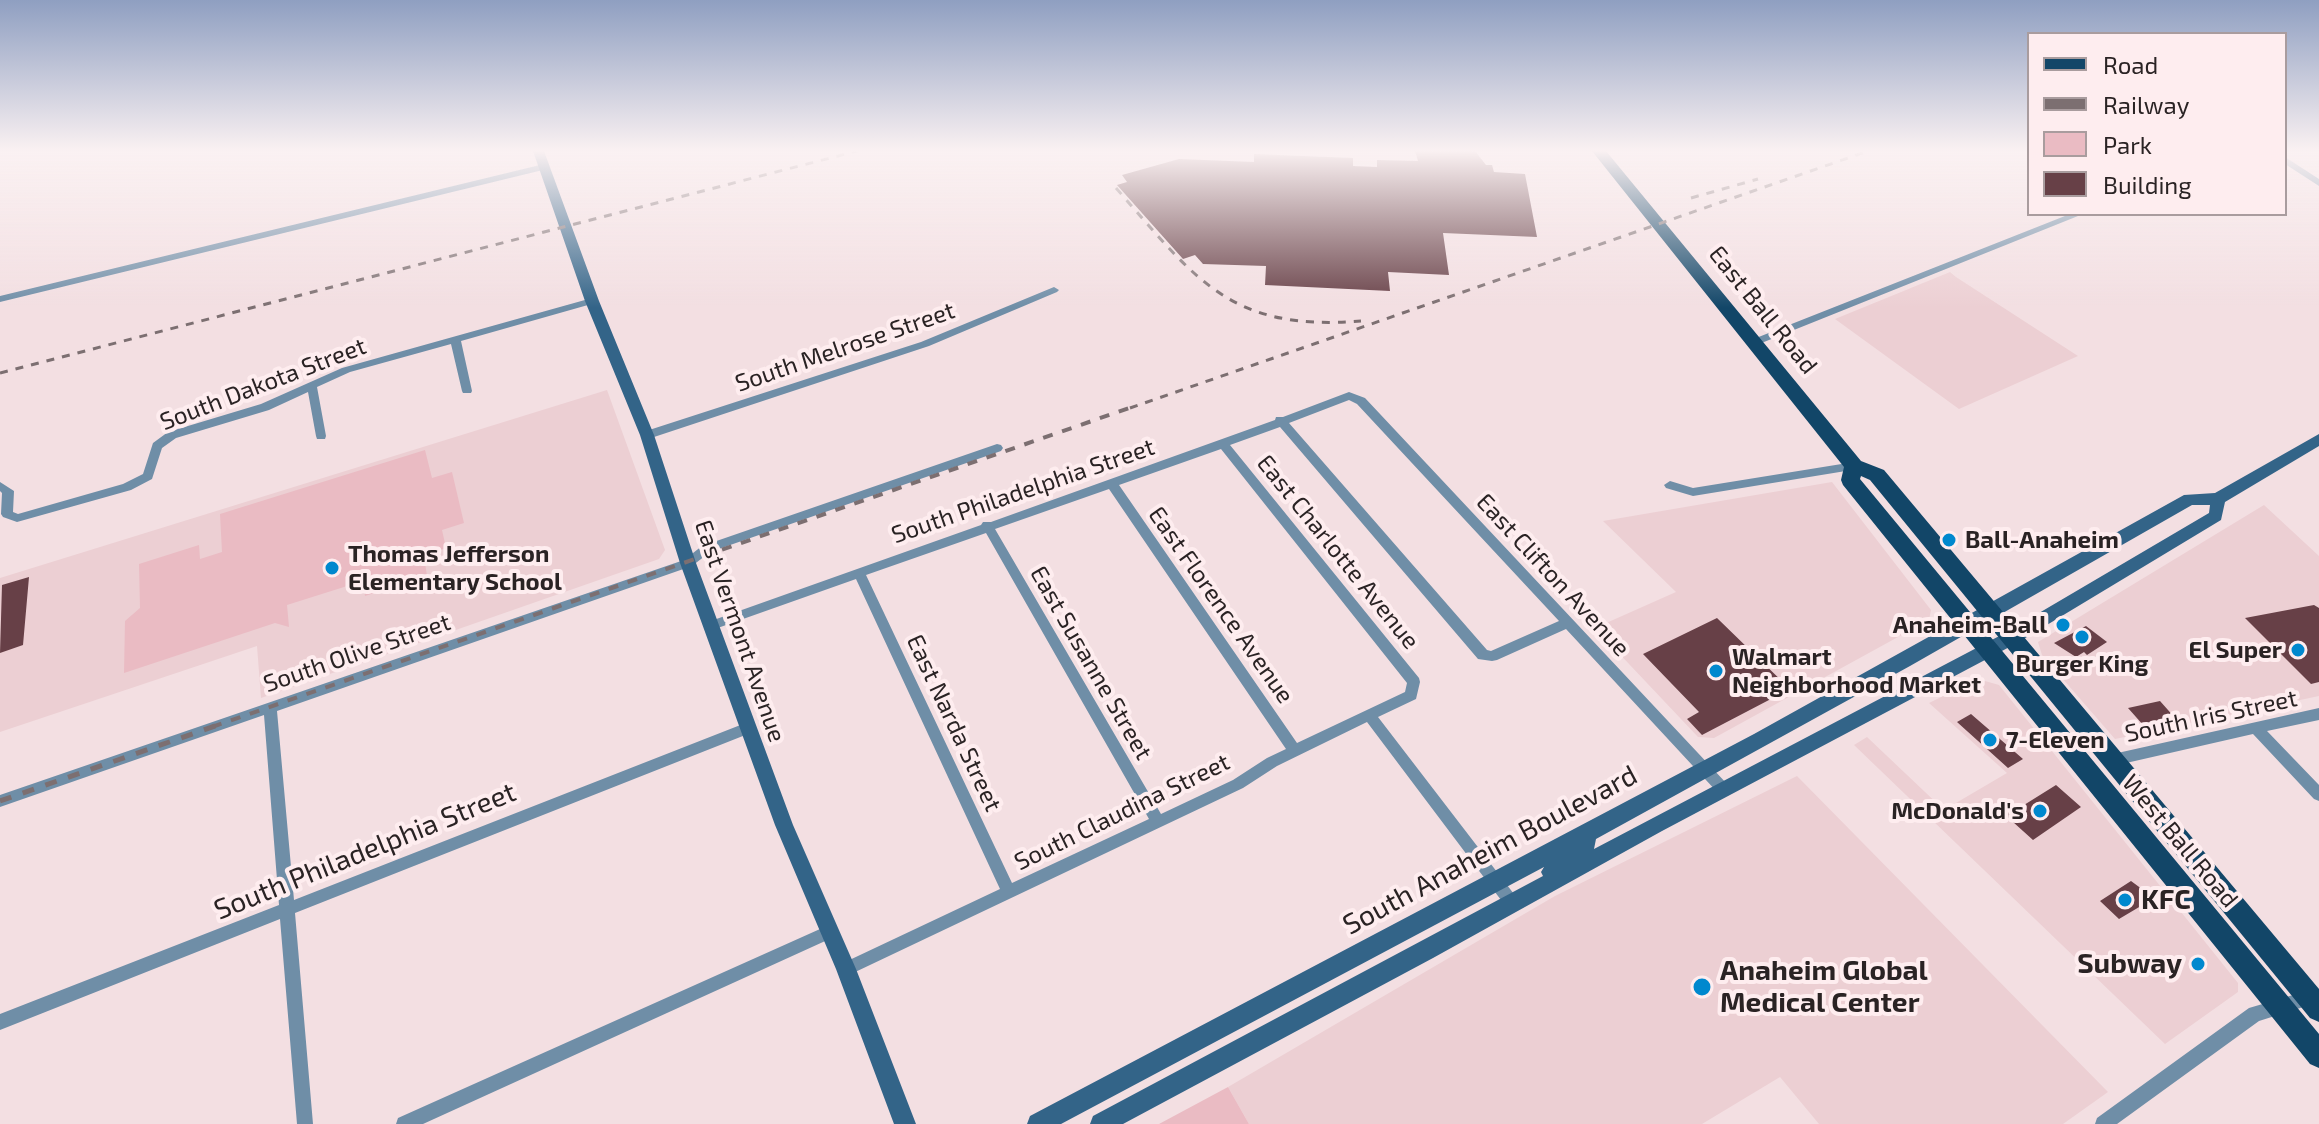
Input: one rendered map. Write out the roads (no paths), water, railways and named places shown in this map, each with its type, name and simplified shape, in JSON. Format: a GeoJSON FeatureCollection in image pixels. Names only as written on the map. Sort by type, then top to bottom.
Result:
{"type":"FeatureCollection","features":[{"type":"Feature","properties":{"kind":"main road","name":"East Vermont Avenue"},"geometry":{"type":"LineString","coordinates":[[557,203],[592,301],[647,435],[688,563],[784,825],[846,969],[905,1124]]}},
{"type":"Feature","properties":{"kind":"main road","name":"East Ball Road"},"geometry":{"type":"LineString","coordinates":[[1642,203],[1854,466],[1877,475],[1991,613]]}},
{"type":"Feature","properties":{"kind":"main road"},"geometry":{"type":"LineString","coordinates":[[1101,1124],[1723,789],[2011,638],[2216,516],[2218,499],[2319,439]]}},
{"type":"Feature","properties":{"kind":"main road","name":"East Ball Road"},"geometry":{"type":"LineString","coordinates":[[1854,466],[1850,480],[1967,625]]}},
{"type":"Feature","properties":{"kind":"main road","name":"South Anaheim Boulevard"},"geometry":{"type":"LineString","coordinates":[[1038,1124],[1588,833],[1991,613],[2189,499],[2218,499]]}},
{"type":"Feature","properties":{"kind":"main road","name":"West Ball Road"},"geometry":{"type":"LineString","coordinates":[[1991,613],[2315,1004]]}},
{"type":"Feature","properties":{"kind":"main road","name":"West Ball Road"},"geometry":{"type":"LineString","coordinates":[[1967,625],[2319,1055]]}},
{"type":"Feature","properties":{"kind":"main road"},"geometry":{"type":"LineString","coordinates":[[1555,881],[1551,872],[1554,866],[1584,849],[1588,833]]}},
{"type":"Feature","properties":{"kind":"street"},"geometry":{"type":"LineString","coordinates":[[0,299],[369,203]]}},
{"type":"Feature","properties":{"kind":"street"},"geometry":{"type":"LineString","coordinates":[[1755,342],[2073,216]]}},
{"type":"Feature","properties":{"kind":"street","name":"South Melrose Street"},"geometry":{"type":"LineString","coordinates":[[647,435],[925,344],[1054,290]]}},
{"type":"Feature","properties":{"kind":"street","name":"South Dakota Street"},"geometry":{"type":"LineString","coordinates":[[0,486],[7,488],[7,514],[17,518],[135,485],[152,472],[155,450],[166,438],[265,407],[346,370],[592,301]]}},
{"type":"Feature","properties":{"kind":"street"},"geometry":{"type":"LineString","coordinates":[[455,339],[467,391]]}},
{"type":"Feature","properties":{"kind":"street"},"geometry":{"type":"LineString","coordinates":[[312,386],[321,436]]}},
{"type":"Feature","properties":{"kind":"street","name":"South Philadelphia Street"},"geometry":{"type":"LineString","coordinates":[[712,625],[987,525],[1223,444],[1349,396]]}},
{"type":"Feature","properties":{"kind":"street","name":"East Clifton Avenue"},"geometry":{"type":"LineString","coordinates":[[1349,396],[1361,401],[1723,789]]}},
{"type":"Feature","properties":{"kind":"street"},"geometry":{"type":"LineString","coordinates":[[1280,420],[1483,655],[1492,656],[1567,623]]}},
{"type":"Feature","properties":{"kind":"street","name":"East Charlotte Avenue"},"geometry":{"type":"LineString","coordinates":[[1223,444],[1414,682],[1415,690]]}},
{"type":"Feature","properties":{"kind":"street","name":"South Olive Street"},"geometry":{"type":"LineString","coordinates":[[0,801],[688,563],[706,549],[997,448]]}},
{"type":"Feature","properties":{"kind":"street"},"geometry":{"type":"LineString","coordinates":[[1670,485],[1693,492],[1854,466]]}},
{"type":"Feature","properties":{"kind":"street","name":"East Florence Avenue"},"geometry":{"type":"LineString","coordinates":[[1111,483],[1295,751]]}},
{"type":"Feature","properties":{"kind":"street","name":"East Susanne Street"},"geometry":{"type":"LineString","coordinates":[[987,525],[1158,822]]}},
{"type":"Feature","properties":{"kind":"street","name":"East Narda Street"},"geometry":{"type":"LineString","coordinates":[[859,572],[1009,893]]}},
{"type":"Feature","properties":{"kind":"street","name":"South Claudina Street"},"geometry":{"type":"LineString","coordinates":[[846,969],[1238,784],[1295,751],[1411,695],[1415,690]]}},
{"type":"Feature","properties":{"kind":"street"},"geometry":{"type":"LineString","coordinates":[[270,707],[305,1124]]}},
{"type":"Feature","properties":{"kind":"street","name":"South Iris Street"},"geometry":{"type":"LineString","coordinates":[[2113,760],[2319,714]]}},
{"type":"Feature","properties":{"kind":"street"},"geometry":{"type":"LineString","coordinates":[[1369,715],[1493,882],[1512,903]]}},
{"type":"Feature","properties":{"kind":"street","name":"South Philadelphia Street"},"geometry":{"type":"LineString","coordinates":[[0,1022],[748,728]]}},
{"type":"Feature","properties":{"kind":"street"},"geometry":{"type":"LineString","coordinates":[[2256,728],[2319,795]]}},
{"type":"Feature","properties":{"kind":"street"},"geometry":{"type":"LineString","coordinates":[[404,1124],[829,932]]}},
{"type":"Feature","properties":{"kind":"street"},"geometry":{"type":"LineString","coordinates":[[2103,1124],[2255,1014],[2280,1006],[2315,1004]]}},
{"type":"Feature","properties":{"kind":"railway"},"geometry":{"type":"LineString","coordinates":[[0,373],[655,203]]}},
{"type":"Feature","properties":{"kind":"railway"},"geometry":{"type":"LineString","coordinates":[[1130,203],[1193,273],[1246,307],[1278,318],[1316,322],[1361,321]]}},
{"type":"Feature","properties":{"kind":"railway"},"geometry":{"type":"LineString","coordinates":[[1130,408],[1717,203]]}},
{"type":"Feature","properties":{"kind":"railway"},"geometry":{"type":"LineString","coordinates":[[212,727],[1135,406]]}},
{"type":"Feature","properties":{"kind":"railway"},"geometry":{"type":"LineString","coordinates":[[0,801],[218,725]]}},
{"type":"Feature","properties":{"kind":"place","name":"Ball-Anaheim"},"geometry":{"type":"Point","coordinates":[1949,540]}},
{"type":"Feature","properties":{"kind":"place","name":"Thomas Jefferson Elementary School"},"geometry":{"type":"Point","coordinates":[332,568]}},
{"type":"Feature","properties":{"kind":"place","name":"Anaheim-Ball"},"geometry":{"type":"Point","coordinates":[2063,625]}},
{"type":"Feature","properties":{"kind":"place","name":"Burger King"},"geometry":{"type":"Point","coordinates":[2082,637]}},
{"type":"Feature","properties":{"kind":"place","name":"El Super"},"geometry":{"type":"Point","coordinates":[2298,650]}},
{"type":"Feature","properties":{"kind":"place","name":"Walmart Neighborhood Market"},"geometry":{"type":"Point","coordinates":[1716,671]}},
{"type":"Feature","properties":{"kind":"place","name":"7-Eleven"},"geometry":{"type":"Point","coordinates":[1990,740]}},
{"type":"Feature","properties":{"kind":"place","name":"McDonald's"},"geometry":{"type":"Point","coordinates":[2040,811]}},
{"type":"Feature","properties":{"kind":"place","name":"KFC"},"geometry":{"type":"Point","coordinates":[2125,900]}},
{"type":"Feature","properties":{"kind":"place","name":"Subway"},"geometry":{"type":"Point","coordinates":[2198,964]}},
{"type":"Feature","properties":{"kind":"place","name":"Anaheim Global Medical Center"},"geometry":{"type":"Point","coordinates":[1702,987]}}]}
